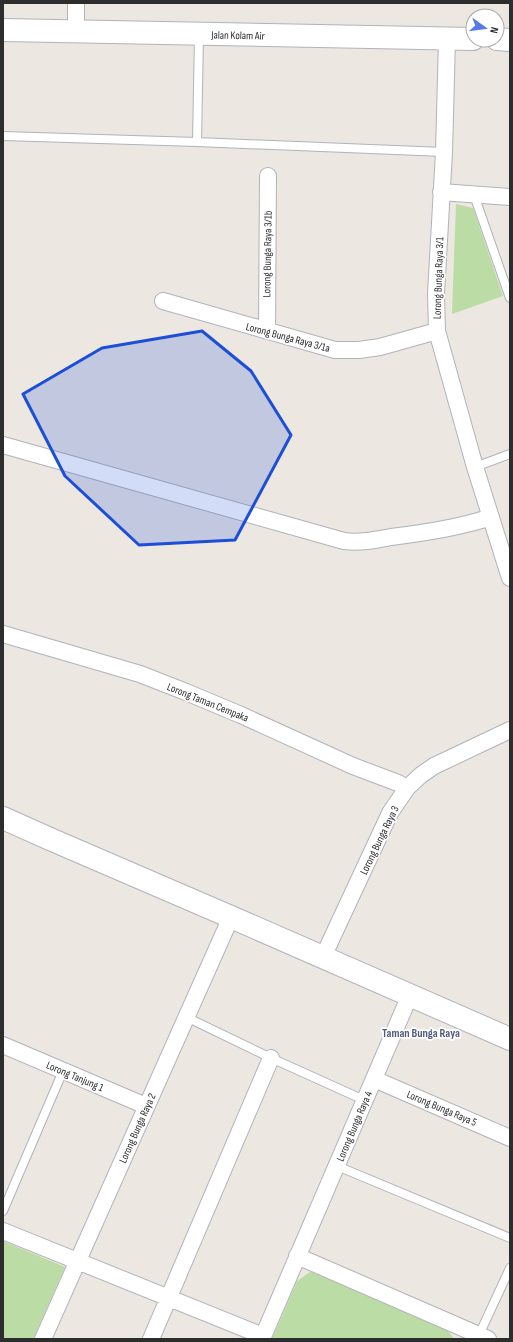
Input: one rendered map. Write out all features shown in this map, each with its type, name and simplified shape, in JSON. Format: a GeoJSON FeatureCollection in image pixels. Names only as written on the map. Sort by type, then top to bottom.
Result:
{"type":"FeatureCollection","features":[{"type":"Feature","properties":{"kind":"street"},"geometry":{"type":"LineString","coordinates":[[76,3],[76,31]]}},
{"type":"Feature","properties":{"kind":"street","name":"Jalan Kolam Air"},"geometry":{"type":"LineString","coordinates":[[3,30],[465,39]]}},
{"type":"Feature","properties":{"kind":"street","name":"Lorong Bunga Raya 3/1"},"geometry":{"type":"LineString","coordinates":[[447,39],[444,152],[436,294],[437,331],[475,467],[510,578]]}},
{"type":"Feature","properties":{"kind":"street","name":"Lorong Bunga Raya 3/1b"},"geometry":{"type":"LineString","coordinates":[[267,332],[268,176]]}},
{"type":"Feature","properties":{"kind":"street"},"geometry":{"type":"LineString","coordinates":[[442,192],[510,197]]}},
{"type":"Feature","properties":{"kind":"street","name":"Lorong Bunga Raya 3/1a"},"geometry":{"type":"LineString","coordinates":[[163,301],[267,332],[335,350],[359,350],[380,347],[437,331]]}},
{"type":"Feature","properties":{"kind":"street"},"geometry":{"type":"LineString","coordinates":[[3,445],[282,525],[344,541],[361,542],[399,536],[471,524],[491,517]]}},
{"type":"Feature","properties":{"kind":"street","name":"Lorong Taman Cempaka"},"geometry":{"type":"LineString","coordinates":[[3,634],[140,674],[241,715],[353,766],[398,783],[407,788]]}},
{"type":"Feature","properties":{"kind":"street","name":"Lorong Bunga Raya 3"},"geometry":{"type":"LineString","coordinates":[[323,958],[390,814],[407,788],[420,775],[434,766],[510,730]]}},
{"type":"Feature","properties":{"kind":"street"},"geometry":{"type":"LineString","coordinates":[[3,818],[510,1039]]}},
{"type":"Feature","properties":{"kind":"street","name":"Lorong Bunga Raya 2"},"geometry":{"type":"LineString","coordinates":[[43,1339],[231,917]]}},
{"type":"Feature","properties":{"kind":"street","name":"Lorong Bunga Raya 4"},"geometry":{"type":"LineString","coordinates":[[262,1338],[410,995]]}},
{"type":"Feature","properties":{"kind":"street","name":"Lorong Tanjung 1"},"geometry":{"type":"LineString","coordinates":[[3,1045],[146,1106]]}},
{"type":"Feature","properties":{"kind":"street"},"geometry":{"type":"LineString","coordinates":[[151,1339],[271,1058]]}},
{"type":"Feature","properties":{"kind":"street","name":"Lorong Bunga Raya 5"},"geometry":{"type":"LineString","coordinates":[[374,1079],[510,1138]]}},
{"type":"Feature","properties":{"kind":"street"},"geometry":{"type":"LineString","coordinates":[[3,1231],[262,1338]]}},
{"type":"Feature","properties":{"kind":"street"},"geometry":{"type":"LineString","coordinates":[[298,1256],[482,1338]]}},
{"type":"Feature","properties":{"kind":"lane"},"geometry":{"type":"LineString","coordinates":[[197,142],[199,34]]}},
{"type":"Feature","properties":{"kind":"lane"},"geometry":{"type":"LineString","coordinates":[[3,136],[444,152]]}},
{"type":"Feature","properties":{"kind":"lane"},"geometry":{"type":"LineString","coordinates":[[474,195],[510,298]]}},
{"type":"Feature","properties":{"kind":"lane"},"geometry":{"type":"LineString","coordinates":[[475,467],[510,454]]}},
{"type":"Feature","properties":{"kind":"lane"},"geometry":{"type":"LineString","coordinates":[[186,1017],[271,1058],[364,1100]]}},
{"type":"Feature","properties":{"kind":"lane"},"geometry":{"type":"LineString","coordinates":[[3,1211],[63,1071]]}},
{"type":"Feature","properties":{"kind":"lane"},"geometry":{"type":"LineString","coordinates":[[337,1166],[510,1238]]}},
{"type":"Feature","properties":{"kind":"lane"},"geometry":{"type":"LineString","coordinates":[[482,1338],[510,1268]]}},
{"type":"Feature","properties":{"kind":"highlighted area"},"geometry":{"type":"Polygon","coordinates":[[[202,331],[251,371],[291,435],[235,540],[139,545],[65,476],[23,394],[102,348],[202,331]]]}},
{"type":"Feature","properties":{"kind":"green space"},"geometry":{"type":"Polygon","coordinates":[[[456,204],[473,208],[503,296],[452,314],[456,204]]]}},
{"type":"Feature","properties":{"kind":"green space"},"geometry":{"type":"Polygon","coordinates":[[[3,1241],[65,1267],[33,1339],[3,1339],[3,1241]]]}},
{"type":"Feature","properties":{"kind":"green space"},"geometry":{"type":"Polygon","coordinates":[[[310,1272],[318,1273],[442,1327],[449,1332],[454,1339],[272,1339],[297,1281],[310,1272]]]}},
{"type":"Feature","properties":{"kind":"district","name":"Taman Bunga Raya"},"geometry":{"type":"Point","coordinates":[421,1033]}}]}
